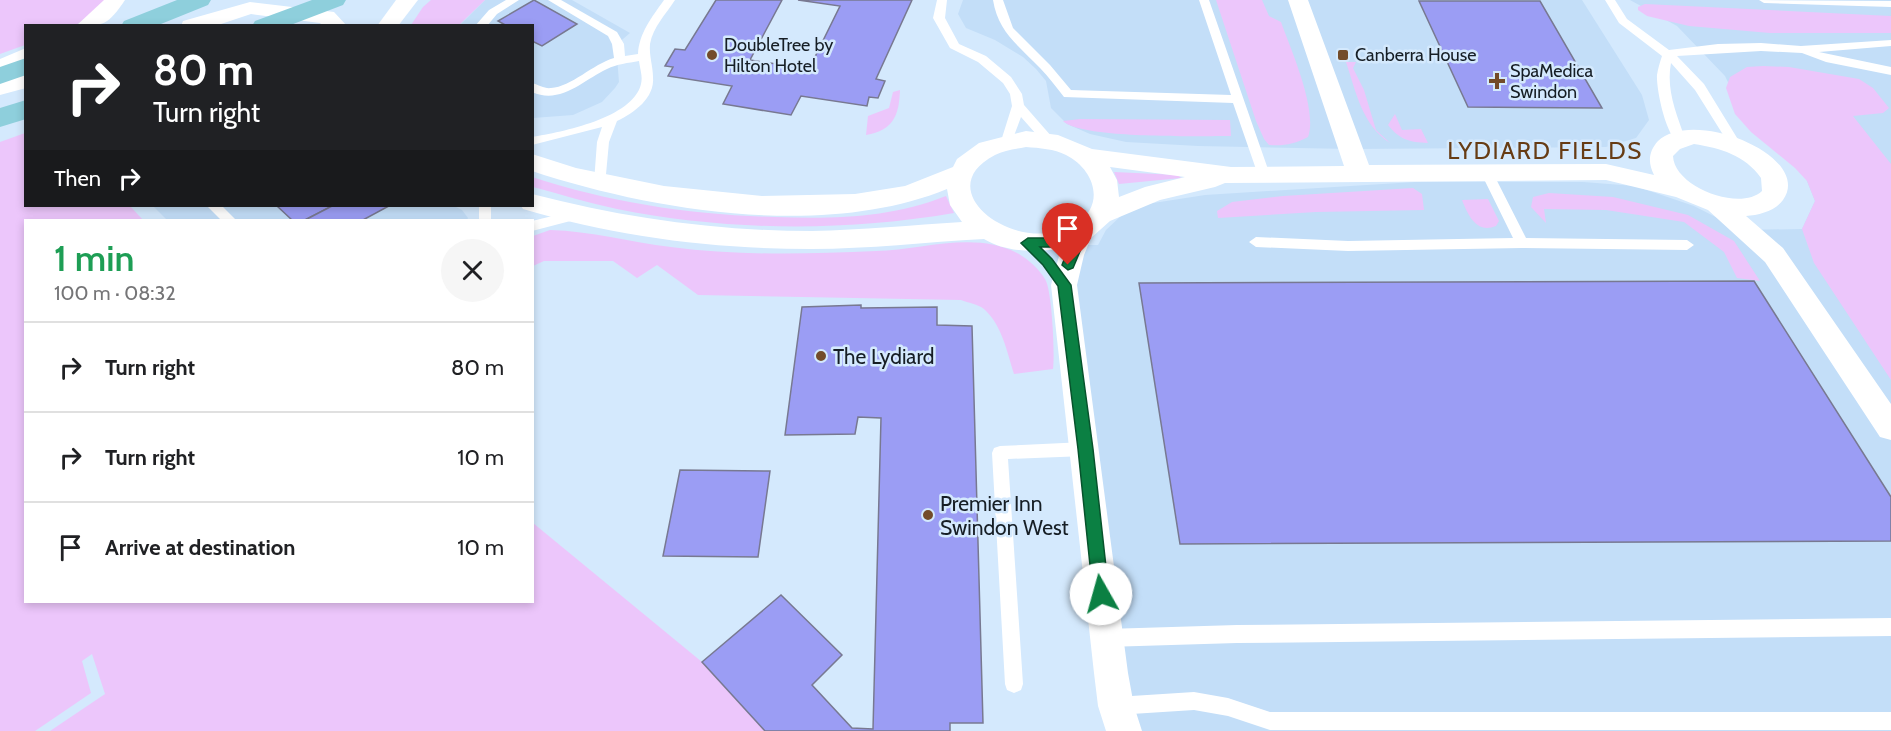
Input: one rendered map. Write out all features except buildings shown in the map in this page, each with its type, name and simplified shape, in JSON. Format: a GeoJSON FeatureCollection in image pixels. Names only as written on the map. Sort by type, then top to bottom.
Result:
{"type":"FeatureCollection","features":[{"type":"Feature","properties":{"kind":"main road"},"geometry":{"type":"LineString","coordinates":[[138,24],[199,0]]}},
{"type":"Feature","properties":{"kind":"main road"},"geometry":{"type":"LineString","coordinates":[[269,24],[334,0]]}},
{"type":"Feature","properties":{"kind":"main road"},"geometry":{"type":"LineString","coordinates":[[0,76],[24,67]]}},
{"type":"Feature","properties":{"kind":"main road"},"geometry":{"type":"LineString","coordinates":[[0,118],[24,110]]}},
{"type":"Feature","properties":{"kind":"street"},"geometry":{"type":"LineString","coordinates":[[89,24],[102,15],[115,0]]}},
{"type":"Feature","properties":{"kind":"street"},"geometry":{"type":"LineString","coordinates":[[388,24],[399,8],[408,0]]}},
{"type":"Feature","properties":{"kind":"street"},"geometry":{"type":"LineString","coordinates":[[1298,0],[1359,173]]}},
{"type":"Feature","properties":{"kind":"street"},"geometry":{"type":"LineString","coordinates":[[197,24],[243,9],[326,17],[335,24]]}},
{"type":"Feature","properties":{"kind":"street"},"geometry":{"type":"LineString","coordinates":[[0,68],[24,56]]}},
{"type":"Feature","properties":{"kind":"street"},"geometry":{"type":"LineString","coordinates":[[0,88],[24,81]]}},
{"type":"Feature","properties":{"kind":"street"},"geometry":{"type":"LineString","coordinates":[[1086,156],[1231,175],[1606,172],[1684,190],[1718,205],[1737,208],[1755,207],[1768,202],[1776,189],[1771,173],[1755,157],[1736,146],[1713,138],[1694,136],[1606,172]]}},
{"type":"Feature","properties":{"kind":"street"},"geometry":{"type":"LineString","coordinates":[[1102,214],[1108,199],[1106,183],[1099,168],[1086,156],[1068,146],[1026,139],[1007,141],[989,147],[974,156],[961,173],[957,194],[962,207],[971,219],[984,230],[999,237],[1028,243],[1051,243],[1082,232],[1102,214],[1154,193],[1231,175]]}},
{"type":"Feature","properties":{"kind":"street"},"geometry":{"type":"LineString","coordinates":[[1670,146],[1661,164],[1668,176],[1684,190]]}},
{"type":"Feature","properties":{"kind":"street"},"geometry":{"type":"LineString","coordinates":[[534,163],[600,182],[701,199],[762,205],[859,202],[895,197],[931,186],[961,173]]}},
{"type":"Feature","properties":{"kind":"street"},"geometry":{"type":"LineString","coordinates":[[1768,202],[1774,255]]}},
{"type":"Feature","properties":{"kind":"street"},"geometry":{"type":"LineString","coordinates":[[534,204],[578,215],[687,234],[749,238],[813,240],[984,230]]}},
{"type":"Feature","properties":{"kind":"street"},"geometry":{"type":"LineString","coordinates":[[1718,205],[1774,255],[1891,428]]}},
{"type":"Feature","properties":{"kind":"street"},"geometry":{"type":"LineString","coordinates":[[1082,232],[1071,255],[1064,285],[1086,449],[1106,638],[1120,718]]}},
{"type":"Feature","properties":{"kind":"street"},"geometry":{"type":"LineString","coordinates":[[1028,243],[1048,262],[1064,285]]}},
{"type":"Feature","properties":{"kind":"lane"},"geometry":{"type":"LineString","coordinates":[[482,24],[493,12],[514,0]]}},
{"type":"Feature","properties":{"kind":"lane"},"geometry":{"type":"LineString","coordinates":[[553,0],[613,34],[618,44],[620,61]]}},
{"type":"Feature","properties":{"kind":"lane"},"geometry":{"type":"LineString","coordinates":[[534,141],[569,134],[612,117],[638,102],[645,91],[647,77],[644,43],[670,0]]}},
{"type":"Feature","properties":{"kind":"lane"},"geometry":{"type":"LineString","coordinates":[[942,0],[939,18],[954,46],[981,59],[1012,87],[1018,106],[1048,141]]}},
{"type":"Feature","properties":{"kind":"lane"},"geometry":{"type":"LineString","coordinates":[[998,0],[999,14],[1008,32],[1044,65],[1068,94],[1236,99]]}},
{"type":"Feature","properties":{"kind":"lane"},"geometry":{"type":"LineString","coordinates":[[1204,0],[1236,99],[1264,175]]}},
{"type":"Feature","properties":{"kind":"lane"},"geometry":{"type":"LineString","coordinates":[[1610,0],[1613,8],[1627,24],[1669,53],[1706,95],[1736,146]]}},
{"type":"Feature","properties":{"kind":"lane"},"geometry":{"type":"LineString","coordinates":[[1764,0],[1891,4]]}},
{"type":"Feature","properties":{"kind":"lane"},"geometry":{"type":"LineString","coordinates":[[1669,53],[1740,47],[1801,50],[1891,43]]}},
{"type":"Feature","properties":{"kind":"lane"},"geometry":{"type":"LineString","coordinates":[[1801,50],[1826,58],[1891,70]]}},
{"type":"Feature","properties":{"kind":"lane"},"geometry":{"type":"LineString","coordinates":[[1669,53],[1663,66],[1662,78],[1669,110],[1670,146]]}},
{"type":"Feature","properties":{"kind":"lane"},"geometry":{"type":"LineString","coordinates":[[534,88],[544,93],[555,93],[603,66],[644,57]]}},
{"type":"Feature","properties":{"kind":"lane"},"geometry":{"type":"LineString","coordinates":[[1007,141],[1018,106]]}},
{"type":"Feature","properties":{"kind":"lane"},"geometry":{"type":"LineString","coordinates":[[600,182],[603,142],[612,117]]}},
{"type":"Feature","properties":{"kind":"lane"},"geometry":{"type":"LineString","coordinates":[[1486,173],[1522,243]]}},
{"type":"Feature","properties":{"kind":"lane"},"geometry":{"type":"LineString","coordinates":[[215,207],[227,219]]}},
{"type":"Feature","properties":{"kind":"lane"},"geometry":{"type":"LineString","coordinates":[[534,226],[578,215]]}},
{"type":"Feature","properties":{"kind":"lane"},"geometry":{"type":"LineString","coordinates":[[1256,242],[1348,246],[1522,243],[1687,245]]}},
{"type":"Feature","properties":{"kind":"lane"},"geometry":{"type":"LineString","coordinates":[[1014,684],[1000,453],[1086,449]]}},
{"type":"Feature","properties":{"kind":"lane"},"geometry":{"type":"LineString","coordinates":[[1106,638],[1237,634],[1891,627]]}},
{"type":"Feature","properties":{"kind":"lane"},"geometry":{"type":"LineString","coordinates":[[1120,718],[1194,701],[1228,707],[1270,721],[1891,721]]}},
{"type":"Feature","properties":{"kind":"shaded area"},"geometry":{"type":"Polygon","coordinates":[[[0,0],[105,0],[90,16],[78,24],[24,24],[24,45],[0,54],[0,0]]]}},
{"type":"Feature","properties":{"kind":"shaded area"},"geometry":{"type":"Polygon","coordinates":[[[431,0],[485,0],[460,24],[412,24],[423,7],[431,0]]]}},
{"type":"Feature","properties":{"kind":"shaded area"},"geometry":{"type":"Polygon","coordinates":[[[485,0],[572,0],[630,33],[616,45],[619,82],[602,102],[573,115],[534,118],[534,24],[461,24],[485,0]]]}},
{"type":"Feature","properties":{"kind":"shaded area"},"geometry":{"type":"Polygon","coordinates":[[[963,0],[1582,0],[1642,95],[1649,120],[1636,138],[1606,147],[1351,149],[1126,142],[1090,134],[1067,124],[1051,108],[1046,81],[1036,69],[1023,57],[995,40],[966,28],[958,14],[963,0]]]}},
{"type":"Feature","properties":{"kind":"shaded area"},"geometry":{"type":"Polygon","coordinates":[[[1216,0],[1262,0],[1269,16],[1281,22],[1306,96],[1310,125],[1308,137],[1294,143],[1280,145],[1269,145],[1264,139],[1216,0]]]}},
{"type":"Feature","properties":{"kind":"shaded area","name":"LYDIARD FIELDS"},"geometry":{"type":"Polygon","coordinates":[[[1630,0],[1891,0],[1891,731],[1108,731],[1060,274],[1054,263],[1028,245],[1098,245],[1106,230],[1123,214],[1147,204],[1205,195],[1415,182],[1583,182],[1635,186],[1694,206],[1741,230],[1802,229],[1815,201],[1799,161],[1744,115],[1725,76],[1677,26],[1630,0]]]}},
{"type":"Feature","properties":{"kind":"shaded area"},"geometry":{"type":"Polygon","coordinates":[[[1645,4],[1891,16],[1891,33],[1770,33],[1689,26],[1647,16],[1638,10],[1638,7],[1645,4]]]}},
{"type":"Feature","properties":{"kind":"shaded area"},"geometry":{"type":"Polygon","coordinates":[[[1346,62],[1356,62],[1353,68],[1364,90],[1376,130],[1390,143],[1380,136],[1366,117],[1346,62]]]}},
{"type":"Feature","properties":{"kind":"shaded area"},"geometry":{"type":"Polygon","coordinates":[[[1747,67],[1789,67],[1859,79],[1873,88],[1889,108],[1883,113],[1853,116],[1891,164],[1891,380],[1814,263],[1802,229],[1815,201],[1807,181],[1795,168],[1751,132],[1735,114],[1726,88],[1730,77],[1747,67]]]}},
{"type":"Feature","properties":{"kind":"shaded area"},"geometry":{"type":"Polygon","coordinates":[[[900,90],[898,107],[893,120],[883,129],[866,135],[868,116],[889,108],[893,92],[900,90]]]}},
{"type":"Feature","properties":{"kind":"shaded area"},"geometry":{"type":"Polygon","coordinates":[[[1395,114],[1402,130],[1421,129],[1428,143],[1410,141],[1397,134],[1388,125],[1395,114]]]}},
{"type":"Feature","properties":{"kind":"shaded area"},"geometry":{"type":"Polygon","coordinates":[[[1080,119],[1230,120],[1231,136],[1116,134],[1074,127],[1063,121],[1080,119]]]}},
{"type":"Feature","properties":{"kind":"shaded area"},"geometry":{"type":"Polygon","coordinates":[[[24,133],[24,207],[131,207],[142,219],[24,219],[24,603],[534,603],[534,524],[702,662],[765,731],[50,731],[105,694],[92,654],[82,661],[91,693],[35,731],[0,731],[0,142],[24,133]]]}},
{"type":"Feature","properties":{"kind":"shaded area"},"geometry":{"type":"Polygon","coordinates":[[[1114,172],[1178,175],[1181,178],[1119,184],[1114,172]]]}},
{"type":"Feature","properties":{"kind":"shaded area"},"geometry":{"type":"Polygon","coordinates":[[[534,178],[622,201],[713,214],[797,218],[862,216],[904,209],[946,196],[954,213],[828,226],[743,225],[659,216],[585,201],[534,187],[534,178]]]}},
{"type":"Feature","properties":{"kind":"shaded area"},"geometry":{"type":"Polygon","coordinates":[[[1413,188],[1422,194],[1424,210],[1316,212],[1218,218],[1217,211],[1232,202],[1283,196],[1413,188]]]}},
{"type":"Feature","properties":{"kind":"shaded area"},"geometry":{"type":"Polygon","coordinates":[[[1549,193],[1613,197],[1688,215],[1734,241],[1760,281],[1737,278],[1724,252],[1684,222],[1606,210],[1544,209],[1546,223],[1531,207],[1533,197],[1549,193]]]}},
{"type":"Feature","properties":{"kind":"shaded area"},"geometry":{"type":"Polygon","coordinates":[[[1488,199],[1499,221],[1496,226],[1489,228],[1474,222],[1462,200],[1488,199]]]}},
{"type":"Feature","properties":{"kind":"shaded area"},"geometry":{"type":"Polygon","coordinates":[[[154,207],[456,207],[462,210],[468,218],[468,219],[166,219],[154,207]]]}},
{"type":"Feature","properties":{"kind":"shaded area"},"geometry":{"type":"Polygon","coordinates":[[[550,230],[580,232],[671,247],[747,253],[876,251],[967,242],[1002,247],[1026,259],[1045,279],[1051,308],[1053,369],[1014,374],[1003,339],[990,315],[982,307],[961,300],[698,295],[657,265],[637,278],[613,261],[544,261],[534,266],[534,236],[550,230]]]}},
{"type":"Feature","properties":{"kind":"place","name":"DoubleTree by Hilton Hotel"},"geometry":{"type":"Point","coordinates":[712,55]}},
{"type":"Feature","properties":{"kind":"place","name":"Canberra House"},"geometry":{"type":"Point","coordinates":[1343,55]}},
{"type":"Feature","properties":{"kind":"place","name":"SpaMedica Swindon"},"geometry":{"type":"Point","coordinates":[1497,81]}},
{"type":"Feature","properties":{"kind":"place","name":"The Lydiard"},"geometry":{"type":"Point","coordinates":[821,356]}},
{"type":"Feature","properties":{"kind":"place","name":"Premier Inn Swindon West"},"geometry":{"type":"Point","coordinates":[928,515]}},
{"type":"Feature","properties":{"kind":"district","name":"LYDIARD FIELDS"},"geometry":{"type":"Point","coordinates":[1545,150]}},
{"type":"Feature","properties":{"kind":"route"},"geometry":{"type":"LineString","coordinates":[[1068,265],[1082,232],[1051,243],[1028,243],[1048,262],[1064,285],[1086,449],[1090,506],[1101,594]]}}]}
